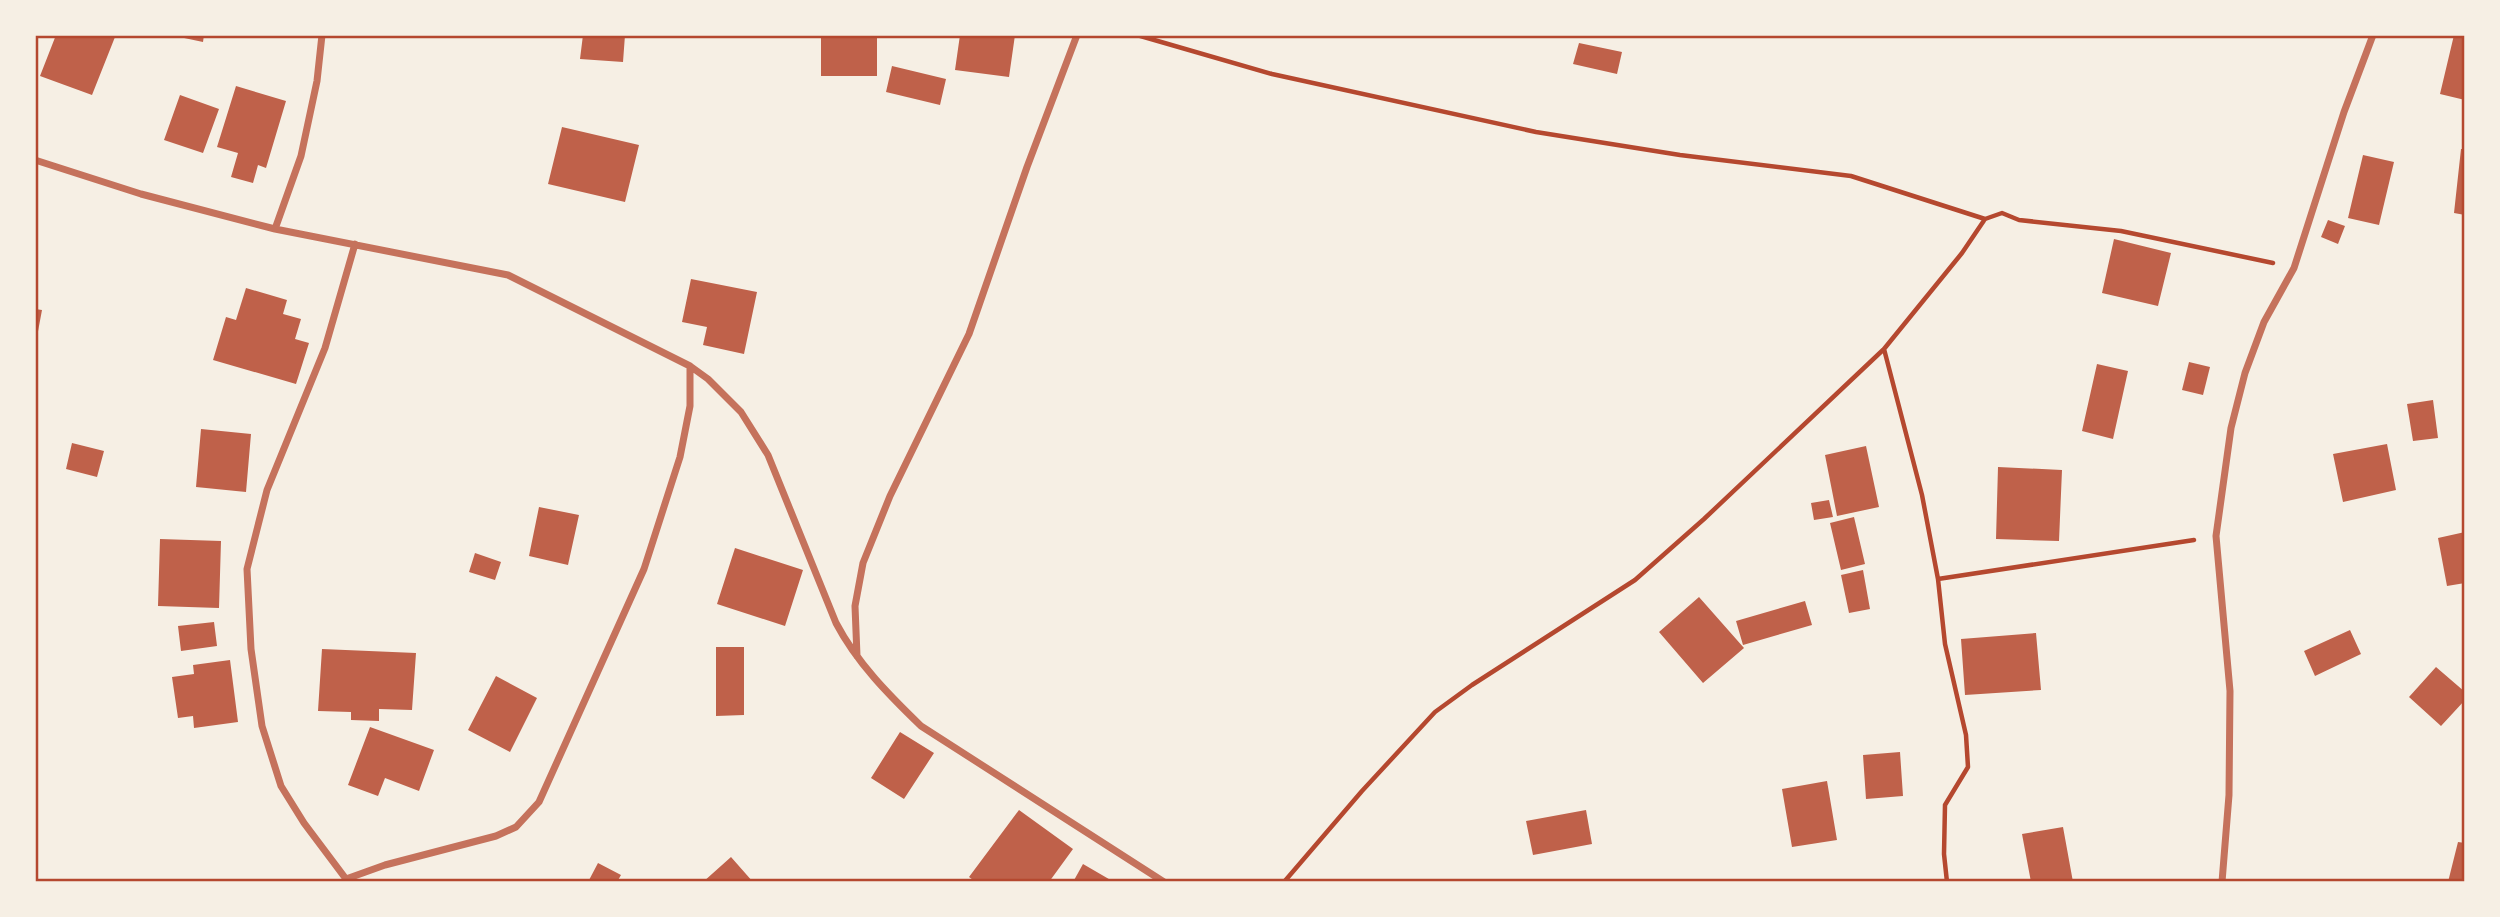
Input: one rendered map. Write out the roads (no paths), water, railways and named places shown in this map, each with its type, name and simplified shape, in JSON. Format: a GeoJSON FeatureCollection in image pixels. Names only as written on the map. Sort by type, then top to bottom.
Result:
{"type":"FeatureCollection","features":[{"type":"Feature","properties":{"kind":"street"},"geometry":{"type":"LineString","coordinates":[[275,229],[300,156],[317,81],[323,35]]}},
{"type":"Feature","properties":{"kind":"street"},"geometry":{"type":"LineString","coordinates":[[857,656],[855,606],[863,563],[890,496],[970,334],[1027,167],[1077,35]]}},
{"type":"Feature","properties":{"kind":"street"},"geometry":{"type":"LineString","coordinates":[[2222,882],[2229,795],[2230,691],[2216,536],[2231,428],[2245,373],[2264,322],[2294,268],[2344,112],[2373,35]]}},
{"type":"Feature","properties":{"kind":"street"},"geometry":{"type":"LineString","coordinates":[[35,160],[141,194],[275,229],[508,275],[690,366],[708,379],[741,412],[768,455],[836,624],[857,656],[891,697],[921,726],[1164,882]]}},
{"type":"Feature","properties":{"kind":"street"},"geometry":{"type":"LineString","coordinates":[[355,244],[324,348],[267,490],[247,569],[251,649],[262,726],[281,786],[344,880],[385,865],[496,836],[516,827],[539,802],[644,569],[680,457],[690,406],[690,366]]}}]}
